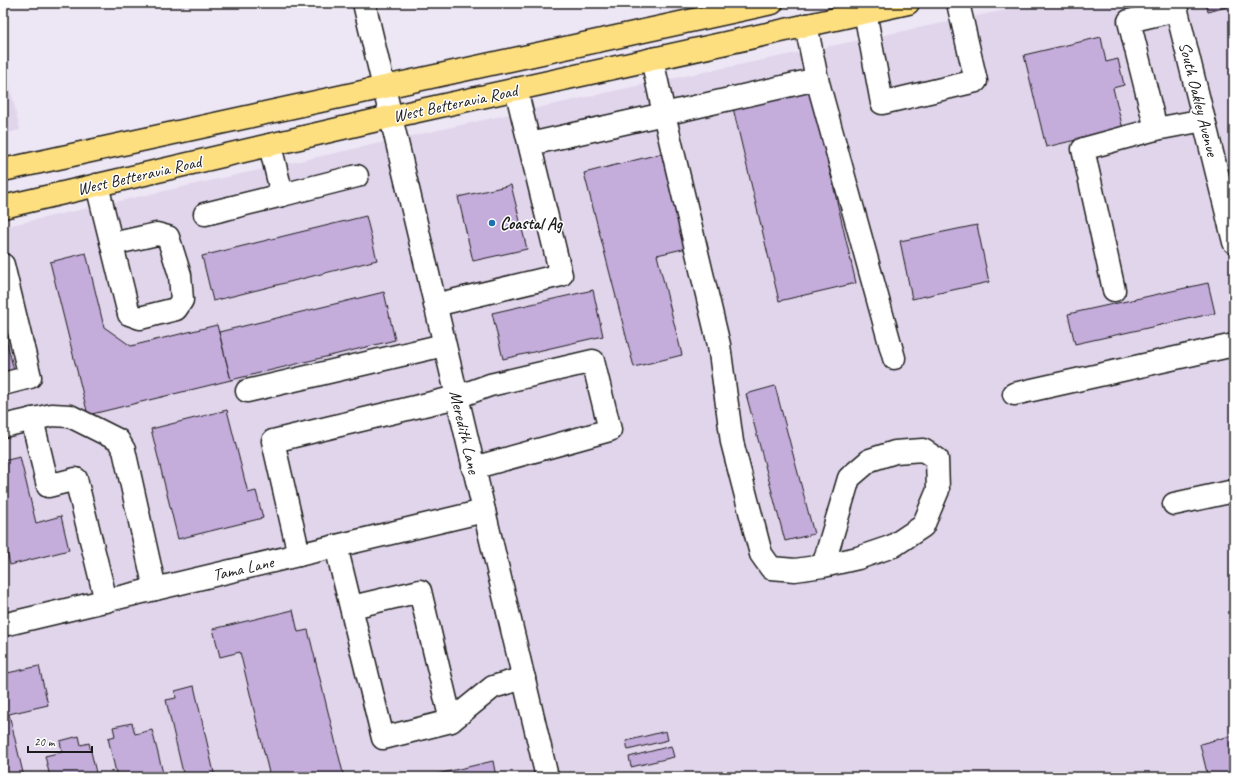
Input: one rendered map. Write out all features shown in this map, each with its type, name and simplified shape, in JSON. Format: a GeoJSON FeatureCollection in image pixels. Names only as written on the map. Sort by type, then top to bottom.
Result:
{"type":"FeatureCollection","features":[{"type":"Feature","properties":{"kind":"main road","name":"West Betteravia Road"},"geometry":{"type":"LineString","coordinates":[[3,170],[772,3]]}},
{"type":"Feature","properties":{"kind":"main road","name":"West Betteravia Road"},"geometry":{"type":"LineString","coordinates":[[3,207],[390,117],[908,3]]}},
{"type":"Feature","properties":{"kind":"street","name":"Meredith Lane"},"geometry":{"type":"LineString","coordinates":[[364,3],[434,305],[547,777]]}},
{"type":"Feature","properties":{"kind":"street"},"geometry":{"type":"LineString","coordinates":[[865,12],[882,103],[976,81],[958,3]]}},
{"type":"Feature","properties":{"kind":"street"},"geometry":{"type":"LineString","coordinates":[[1156,129],[1129,21],[1176,6]]}},
{"type":"Feature","properties":{"kind":"street","name":"South Oakley Avenue"},"geometry":{"type":"LineString","coordinates":[[1176,6],[1234,242]]}},
{"type":"Feature","properties":{"kind":"street"},"geometry":{"type":"LineString","coordinates":[[806,25],[817,78],[894,358]]}},
{"type":"Feature","properties":{"kind":"street"},"geometry":{"type":"LineString","coordinates":[[652,59],[718,345],[732,442],[762,554],[770,568],[795,570],[823,566],[893,546],[923,526],[938,490],[937,459],[923,450],[895,452],[870,460],[849,478],[823,566]]}},
{"type":"Feature","properties":{"kind":"street"},"geometry":{"type":"LineString","coordinates":[[530,144],[817,78]]}},
{"type":"Feature","properties":{"kind":"street"},"geometry":{"type":"LineString","coordinates":[[434,305],[561,275],[516,89]]}},
{"type":"Feature","properties":{"kind":"street"},"geometry":{"type":"LineString","coordinates":[[1114,290],[1083,149],[1156,129],[1204,120]]}},
{"type":"Feature","properties":{"kind":"street"},"geometry":{"type":"LineString","coordinates":[[270,145],[282,195]]}},
{"type":"Feature","properties":{"kind":"street"},"geometry":{"type":"LineString","coordinates":[[205,214],[357,176]]}},
{"type":"Feature","properties":{"kind":"street"},"geometry":{"type":"LineString","coordinates":[[97,185],[112,244]]}},
{"type":"Feature","properties":{"kind":"street"},"geometry":{"type":"LineString","coordinates":[[3,265],[30,377],[3,384]]}},
{"type":"Feature","properties":{"kind":"street"},"geometry":{"type":"LineString","coordinates":[[247,391],[444,345]]}},
{"type":"Feature","properties":{"kind":"street"},"geometry":{"type":"LineString","coordinates":[[1014,394],[1234,345]]}},
{"type":"Feature","properties":{"kind":"street"},"geometry":{"type":"LineString","coordinates":[[299,555],[273,441],[457,397],[490,385],[593,361],[610,430],[473,468]]}},
{"type":"Feature","properties":{"kind":"street"},"geometry":{"type":"LineString","coordinates":[[3,426],[52,414],[70,416],[118,440],[124,450],[155,589]]}},
{"type":"Feature","properties":{"kind":"street"},"geometry":{"type":"LineString","coordinates":[[32,419],[48,486],[76,479],[106,601]]}},
{"type":"Feature","properties":{"kind":"street"},"geometry":{"type":"LineString","coordinates":[[1174,504],[1234,491]]}},
{"type":"Feature","properties":{"kind":"street","name":"Tama Lane"},"geometry":{"type":"LineString","coordinates":[[3,625],[484,511]]}},
{"type":"Feature","properties":{"kind":"street"},"geometry":{"type":"LineString","coordinates":[[336,546],[383,738],[451,722],[492,687],[524,678]]}},
{"type":"Feature","properties":{"kind":"street"},"geometry":{"type":"LineString","coordinates":[[352,607],[420,591],[451,722]]}},
{"type":"Feature","properties":{"kind":"shaded area"},"geometry":{"type":"Polygon","coordinates":[[[1040,3],[1234,3],[1234,777],[3,777],[3,227],[641,85],[1040,3]]]}},
{"type":"Feature","properties":{"kind":"shaded area"},"geometry":{"type":"Polygon","coordinates":[[[3,57],[20,130],[3,134],[3,57]]]}},
{"type":"Feature","properties":{"kind":"building"},"geometry":{"type":"Polygon","coordinates":[[[1206,3],[1234,3],[1234,5],[1208,12],[1206,3]]]}},
{"type":"Feature","properties":{"kind":"building"},"geometry":{"type":"Polygon","coordinates":[[[1101,37],[1106,62],[1118,59],[1124,85],[1113,88],[1123,129],[1046,147],[1024,55],[1101,37]]]}},
{"type":"Feature","properties":{"kind":"building"},"geometry":{"type":"Polygon","coordinates":[[[811,90],[856,283],[779,301],[733,108],[811,90]]]}},
{"type":"Feature","properties":{"kind":"building"},"geometry":{"type":"Polygon","coordinates":[[[663,153],[687,248],[657,255],[682,355],[634,367],[584,173],[663,153]]]}},
{"type":"Feature","properties":{"kind":"building","name":"Coastal Ag"},"geometry":{"type":"Polygon","coordinates":[[[511,185],[527,249],[473,261],[458,197],[511,185]]]}},
{"type":"Feature","properties":{"kind":"building"},"geometry":{"type":"Polygon","coordinates":[[[366,216],[377,260],[213,301],[202,256],[366,216]]]}},
{"type":"Feature","properties":{"kind":"building"},"geometry":{"type":"Polygon","coordinates":[[[977,225],[989,282],[912,299],[900,241],[977,225]]]}},
{"type":"Feature","properties":{"kind":"building"},"geometry":{"type":"Polygon","coordinates":[[[86,253],[104,327],[131,346],[217,325],[231,380],[88,415],[50,262],[86,253]]]}},
{"type":"Feature","properties":{"kind":"building"},"geometry":{"type":"Polygon","coordinates":[[[1208,283],[1215,313],[1075,344],[1068,314],[1208,283]]]}},
{"type":"Feature","properties":{"kind":"building"},"geometry":{"type":"Polygon","coordinates":[[[593,290],[603,336],[503,359],[492,313],[593,290]]]}},
{"type":"Feature","properties":{"kind":"building"},"geometry":{"type":"Polygon","coordinates":[[[384,292],[395,340],[231,380],[219,332],[384,292]]]}},
{"type":"Feature","properties":{"kind":"building"},"geometry":{"type":"Polygon","coordinates":[[[3,328],[14,370],[3,372],[3,328]]]}},
{"type":"Feature","properties":{"kind":"building"},"geometry":{"type":"Polygon","coordinates":[[[775,386],[814,534],[785,541],[746,394],[775,386]]]}},
{"type":"Feature","properties":{"kind":"building"},"geometry":{"type":"Polygon","coordinates":[[[227,410],[248,493],[256,491],[263,518],[178,539],[151,429],[227,410]]]}},
{"type":"Feature","properties":{"kind":"building"},"geometry":{"type":"Polygon","coordinates":[[[20,457],[36,523],[61,516],[69,550],[10,565],[3,535],[3,461],[20,457]]]}},
{"type":"Feature","properties":{"kind":"building"},"geometry":{"type":"Polygon","coordinates":[[[293,610],[298,632],[308,630],[344,777],[270,777],[240,652],[220,657],[213,629],[293,610]]]}},
{"type":"Feature","properties":{"kind":"building"},"geometry":{"type":"Polygon","coordinates":[[[39,666],[48,705],[9,714],[24,777],[3,777],[3,674],[39,666]]]}},
{"type":"Feature","properties":{"kind":"building"},"geometry":{"type":"Polygon","coordinates":[[[194,686],[215,777],[184,777],[166,700],[176,698],[175,691],[194,686]]]}},
{"type":"Feature","properties":{"kind":"building"},"geometry":{"type":"Polygon","coordinates":[[[132,723],[135,734],[152,730],[164,777],[117,777],[108,738],[115,736],[113,727],[132,723]]]}},
{"type":"Feature","properties":{"kind":"building"},"geometry":{"type":"Polygon","coordinates":[[[666,731],[668,740],[628,750],[626,741],[666,731]]]}},
{"type":"Feature","properties":{"kind":"building"},"geometry":{"type":"Polygon","coordinates":[[[1234,735],[1234,777],[1208,777],[1200,744],[1234,735]]]}},
{"type":"Feature","properties":{"kind":"building"},"geometry":{"type":"Polygon","coordinates":[[[79,736],[81,745],[89,743],[97,777],[50,777],[45,756],[62,752],[60,741],[79,736]]]}},
{"type":"Feature","properties":{"kind":"building"},"geometry":{"type":"Polygon","coordinates":[[[671,746],[674,757],[631,767],[629,757],[671,746]]]}},
{"type":"Feature","properties":{"kind":"building"},"geometry":{"type":"Polygon","coordinates":[[[493,761],[496,777],[425,777],[493,761]]]}},
{"type":"Feature","properties":{"kind":"place","name":"Coastal Ag"},"geometry":{"type":"Point","coordinates":[492,223]}}]}
